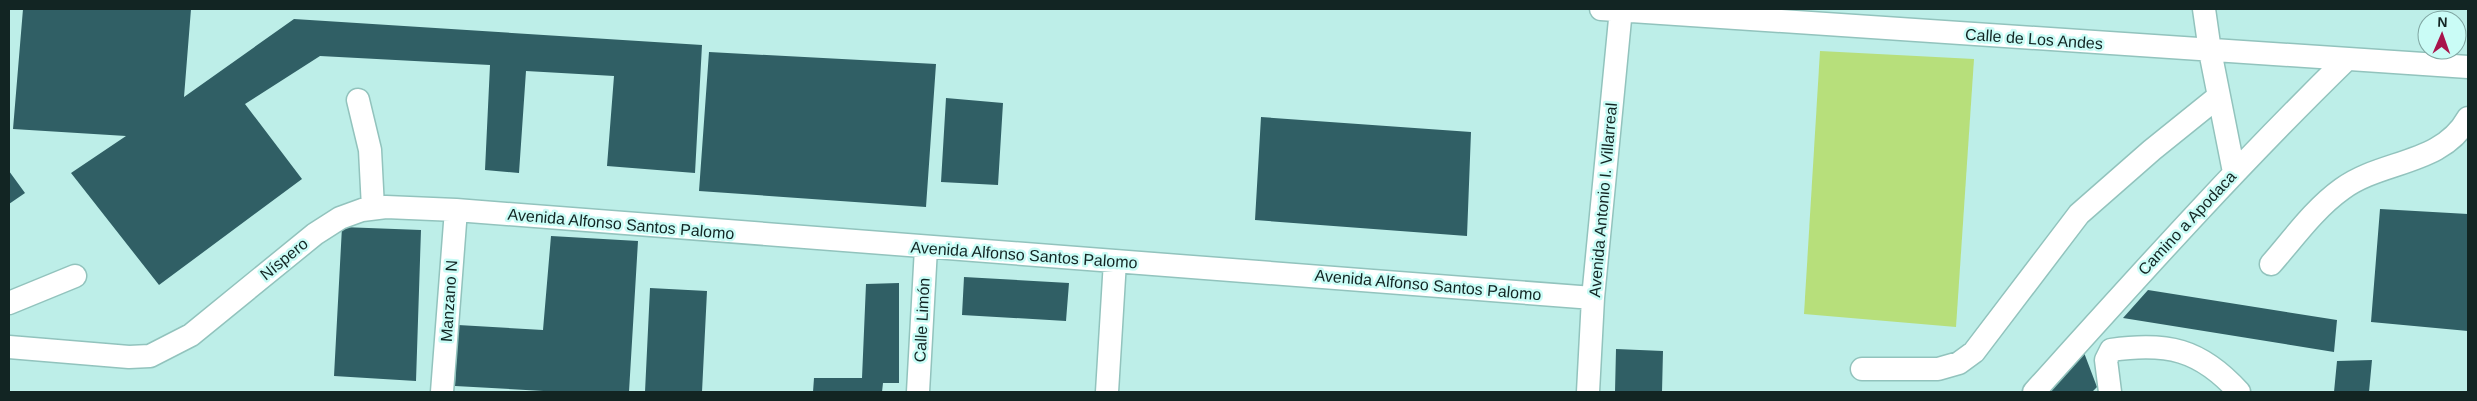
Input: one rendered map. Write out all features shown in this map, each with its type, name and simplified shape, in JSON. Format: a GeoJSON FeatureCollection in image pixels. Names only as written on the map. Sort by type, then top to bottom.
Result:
{"type":"FeatureCollection","features":[{"type":"Feature","properties":{"kind":"street","name":"Calle de Los Andes"},"geometry":{"type":"LineString","coordinates":[[1614,9],[2210,52],[2468,67]]}},
{"type":"Feature","properties":{"kind":"street","name":"Avenida Antonio I. Villarreal"},"geometry":{"type":"LineString","coordinates":[[1588,392],[1614,9]]}},
{"type":"Feature","properties":{"kind":"street"},"geometry":{"type":"LineString","coordinates":[[2204,9],[2210,52],[2234,172]]}},
{"type":"Feature","properties":{"kind":"street","name":"Camino a Apodaca"},"geometry":{"type":"LineString","coordinates":[[2034,392],[2150,262],[2234,172],[2347,59]]}},
{"type":"Feature","properties":{"kind":"street"},"geometry":{"type":"LineString","coordinates":[[1862,369],[1938,369],[1959,364],[1974,352],[2079,214],[2152,150],[2219,96]]}},
{"type":"Feature","properties":{"kind":"street"},"geometry":{"type":"LineString","coordinates":[[358,100],[370,150],[373,208]]}},
{"type":"Feature","properties":{"kind":"street"},"geometry":{"type":"LineString","coordinates":[[2271,264],[2323,205],[2341,190],[2355,180],[2425,155],[2447,143],[2468,118]]}},
{"type":"Feature","properties":{"kind":"street","name":"Níspero"},"geometry":{"type":"LineString","coordinates":[[9,347],[129,357],[150,356],[191,335],[315,234],[340,218],[373,208],[394,207],[456,210]]}},
{"type":"Feature","properties":{"kind":"street","name":"Avenida Alfonso Santos Palomo"},"geometry":{"type":"LineString","coordinates":[[456,210],[926,248],[1593,298]]}},
{"type":"Feature","properties":{"kind":"street","name":"Manzano N"},"geometry":{"type":"LineString","coordinates":[[442,392],[456,210]]}},
{"type":"Feature","properties":{"kind":"street","name":"Calle Limón"},"geometry":{"type":"LineString","coordinates":[[918,392],[926,248]]}},
{"type":"Feature","properties":{"kind":"street"},"geometry":{"type":"LineString","coordinates":[[1107,392],[1115,261]]}},
{"type":"Feature","properties":{"kind":"street"},"geometry":{"type":"LineString","coordinates":[[9,302],[75,276]]}},
{"type":"Feature","properties":{"kind":"street"},"geometry":{"type":"LineString","coordinates":[[2092,328],[2111,350]]}},
{"type":"Feature","properties":{"kind":"street"},"geometry":{"type":"LineString","coordinates":[[2111,350],[2135,347],[2171,348],[2202,361],[2219,371],[2239,392]]}},
{"type":"Feature","properties":{"kind":"street"},"geometry":{"type":"LineString","coordinates":[[2110,392],[2106,360],[2111,350]]}},
{"type":"Feature","properties":{"kind":"green space"},"geometry":{"type":"Polygon","coordinates":[[[1820,51],[1974,59],[1956,327],[1804,314],[1820,51]]]}},
{"type":"Feature","properties":{"kind":"building"},"geometry":{"type":"Polygon","coordinates":[[[23,9],[191,9],[184,97],[294,19],[702,45],[695,173],[607,166],[614,76],[526,71],[519,173],[485,170],[490,65],[320,56],[245,104],[302,179],[159,285],[71,173],[126,136],[13,129],[23,9]]]}},
{"type":"Feature","properties":{"kind":"building"},"geometry":{"type":"Polygon","coordinates":[[[709,52],[936,64],[926,207],[699,191],[709,52]]]}},
{"type":"Feature","properties":{"kind":"building"},"geometry":{"type":"Polygon","coordinates":[[[946,98],[1003,103],[998,185],[941,182],[946,98]]]}},
{"type":"Feature","properties":{"kind":"building"},"geometry":{"type":"Polygon","coordinates":[[[1261,117],[1471,132],[1467,236],[1255,220],[1261,117]]]}},
{"type":"Feature","properties":{"kind":"building"},"geometry":{"type":"Polygon","coordinates":[[[9,171],[25,193],[9,204],[9,171]]]}},
{"type":"Feature","properties":{"kind":"building"},"geometry":{"type":"Polygon","coordinates":[[[2380,209],[2468,214],[2468,331],[2371,322],[2380,209]]]}},
{"type":"Feature","properties":{"kind":"building"},"geometry":{"type":"Polygon","coordinates":[[[342,227],[421,230],[416,381],[334,376],[342,227]]]}},
{"type":"Feature","properties":{"kind":"building"},"geometry":{"type":"Polygon","coordinates":[[[551,236],[638,241],[629,392],[561,392],[455,386],[458,325],[543,330],[551,236]]]}},
{"type":"Feature","properties":{"kind":"building"},"geometry":{"type":"Polygon","coordinates":[[[964,277],[1069,283],[1066,321],[962,315],[964,277]]]}},
{"type":"Feature","properties":{"kind":"building"},"geometry":{"type":"Polygon","coordinates":[[[899,283],[899,383],[883,383],[882,392],[813,392],[814,378],[862,378],[866,284],[899,283]]]}},
{"type":"Feature","properties":{"kind":"building"},"geometry":{"type":"Polygon","coordinates":[[[650,288],[707,291],[702,392],[645,392],[650,288]]]}},
{"type":"Feature","properties":{"kind":"building"},"geometry":{"type":"Polygon","coordinates":[[[2148,290],[2337,320],[2334,352],[2123,318],[2148,290]]]}},
{"type":"Feature","properties":{"kind":"building"},"geometry":{"type":"Polygon","coordinates":[[[1616,349],[1663,351],[1662,392],[1615,392],[1616,349]]]}},
{"type":"Feature","properties":{"kind":"building"},"geometry":{"type":"Polygon","coordinates":[[[2083,350],[2097,387],[2092,392],[2048,392],[2083,350]]]}},
{"type":"Feature","properties":{"kind":"building"},"geometry":{"type":"Polygon","coordinates":[[[2372,360],[2369,392],[2334,392],[2337,361],[2372,360]]]}}]}
